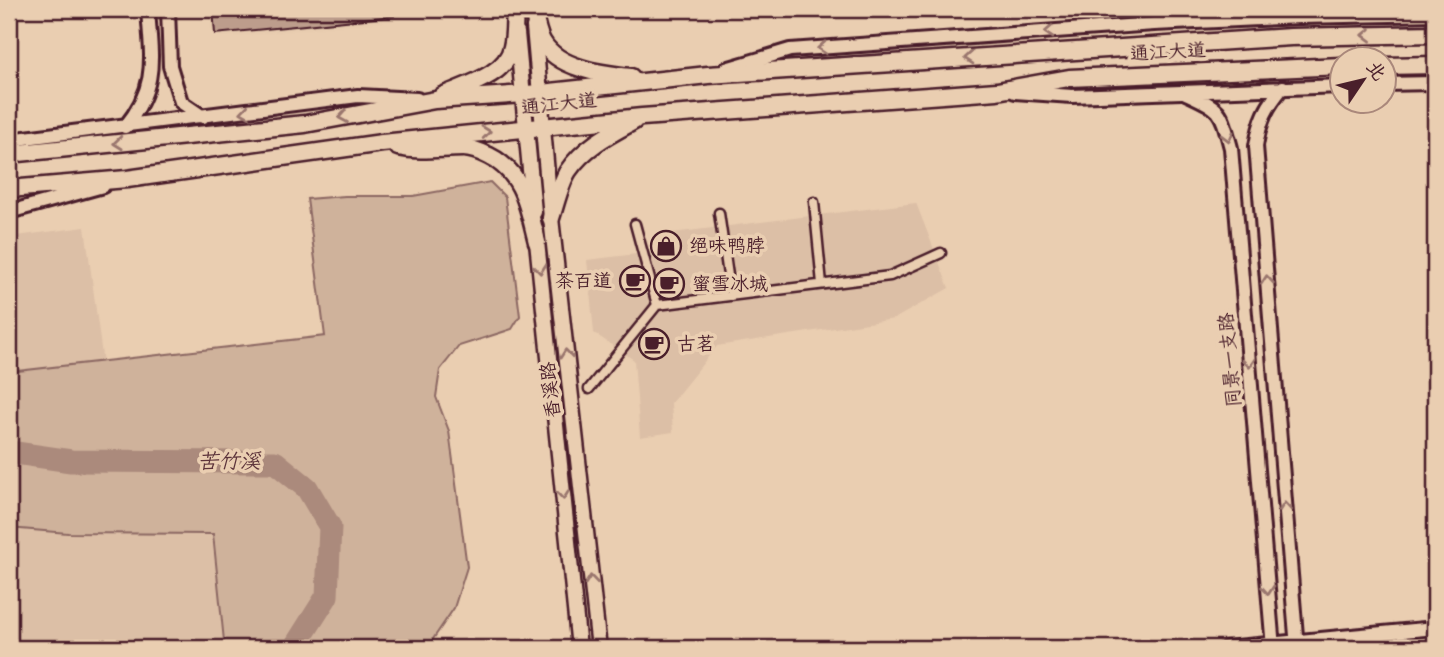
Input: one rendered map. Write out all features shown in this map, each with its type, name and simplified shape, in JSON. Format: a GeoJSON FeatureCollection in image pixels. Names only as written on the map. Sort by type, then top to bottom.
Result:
{"type":"FeatureCollection","features":[{"type":"Feature","properties":{"kind":"main road","name":"香溪路"},"geometry":{"type":"LineString","coordinates":[[515,9],[579,648]]}},
{"type":"Feature","properties":{"kind":"main road"},"geometry":{"type":"LineString","coordinates":[[435,100],[494,72],[507,59],[512,49],[515,9]]}},
{"type":"Feature","properties":{"kind":"main road","name":"香溪路"},"geometry":{"type":"LineString","coordinates":[[532,9],[551,218],[599,648]]}},
{"type":"Feature","properties":{"kind":"main road"},"geometry":{"type":"LineString","coordinates":[[532,9],[541,40],[552,53],[568,62],[613,75],[661,79]]}},
{"type":"Feature","properties":{"kind":"main road","name":"通江大道"},"geometry":{"type":"LineString","coordinates":[[9,154],[305,124],[435,100],[541,93],[708,75],[1291,37],[1435,34]]}},
{"type":"Feature","properties":{"kind":"main road"},"geometry":{"type":"LineString","coordinates":[[1398,66],[1435,65]]}},
{"type":"Feature","properties":{"kind":"main road","name":"通江大道"},"geometry":{"type":"LineString","coordinates":[[9,189],[127,179],[382,143],[544,126],[998,90],[1069,78],[1328,67]]}},
{"type":"Feature","properties":{"kind":"main road"},"geometry":{"type":"LineString","coordinates":[[551,218],[567,172],[581,155],[601,138],[642,117]]}},
{"type":"Feature","properties":{"kind":"main road"},"geometry":{"type":"LineString","coordinates":[[382,143],[414,151],[466,148],[482,152],[502,163],[513,173],[523,189],[537,242]]}},
{"type":"Feature","properties":{"kind":"street"},"geometry":{"type":"LineString","coordinates":[[125,127],[141,107],[152,73],[148,9]]}},
{"type":"Feature","properties":{"kind":"street"},"geometry":{"type":"LineString","coordinates":[[168,9],[170,66],[181,102],[203,117]]}},
{"type":"Feature","properties":{"kind":"street"},"geometry":{"type":"LineString","coordinates":[[1154,24],[1179,9]]}},
{"type":"Feature","properties":{"kind":"street"},"geometry":{"type":"LineString","coordinates":[[1275,9],[1300,17]]}},
{"type":"Feature","properties":{"kind":"street","name":"通江大道"},"geometry":{"type":"LineString","coordinates":[[708,75],[790,50],[1154,24],[1435,14]]}},
{"type":"Feature","properties":{"kind":"street"},"geometry":{"type":"LineString","coordinates":[[1398,84],[1435,83]]}},
{"type":"Feature","properties":{"kind":"street","name":"通江大道"},"geometry":{"type":"LineString","coordinates":[[998,90],[1072,96],[1328,86]]}},
{"type":"Feature","properties":{"kind":"street"},"geometry":{"type":"LineString","coordinates":[[1283,87],[1260,121],[1256,146],[1297,644]]}},
{"type":"Feature","properties":{"kind":"street","name":"同景一支路"},"geometry":{"type":"LineString","coordinates":[[1184,92],[1216,107],[1224,119],[1231,148],[1273,646]]}},
{"type":"Feature","properties":{"kind":"street","name":"通江大道"},"geometry":{"type":"LineString","coordinates":[[9,140],[358,96],[435,100]]}},
{"type":"Feature","properties":{"kind":"street","name":"通江大道"},"geometry":{"type":"LineString","coordinates":[[9,212],[127,179]]}},
{"type":"Feature","properties":{"kind":"street"},"geometry":{"type":"LineString","coordinates":[[814,202],[822,284]]}},
{"type":"Feature","properties":{"kind":"street"},"geometry":{"type":"LineString","coordinates":[[719,214],[731,296]]}},
{"type":"Feature","properties":{"kind":"street"},"geometry":{"type":"LineString","coordinates":[[635,224],[657,306]]}},
{"type":"Feature","properties":{"kind":"street"},"geometry":{"type":"LineString","coordinates":[[589,389],[657,306],[890,276],[941,253]]}},
{"type":"Feature","properties":{"kind":"street"},"geometry":{"type":"LineString","coordinates":[[1226,648],[1297,644],[1435,628]]}},
{"type":"Feature","properties":{"kind":"street"},"geometry":{"type":"LineString","coordinates":[[1427,648],[1435,648]]}},
{"type":"Feature","properties":{"kind":"shaded area"},"geometry":{"type":"Polygon","coordinates":[[[490,182],[505,197],[520,316],[512,329],[459,346],[440,370],[436,397],[449,431],[467,567],[454,608],[427,648],[213,648],[224,641],[213,534],[68,533],[9,528],[9,372],[325,336],[307,199],[413,196],[490,182]]]}},
{"type":"Feature","properties":{"kind":"shaded area"},"geometry":{"type":"Polygon","coordinates":[[[916,203],[949,288],[894,319],[717,346],[671,403],[673,432],[640,437],[634,360],[594,333],[587,260],[653,252],[656,235],[916,203]]]}},
{"type":"Feature","properties":{"kind":"shaded area"},"geometry":{"type":"Polygon","coordinates":[[[85,227],[103,363],[9,372],[9,237],[85,227]]]}},
{"type":"Feature","properties":{"kind":"shaded area"},"geometry":{"type":"Polygon","coordinates":[[[9,528],[68,533],[213,533],[224,641],[213,648],[9,648],[9,528]]]}},
{"type":"Feature","properties":{"kind":"building"},"geometry":{"type":"Polygon","coordinates":[[[213,9],[394,9],[394,16],[215,34],[213,9]]]}},
{"type":"Feature","properties":{"kind":"waterway","name":"苦竹溪"},"geometry":{"type":"LineString","coordinates":[[9,452],[71,461],[275,462],[307,488],[330,527],[327,596],[294,648]]}},
{"type":"Feature","properties":{"kind":"place","name":"绝味鸭脖"},"geometry":{"type":"Point","coordinates":[666,246]}},
{"type":"Feature","properties":{"kind":"place","name":"茶百道"},"geometry":{"type":"Point","coordinates":[635,281]}},
{"type":"Feature","properties":{"kind":"place","name":"蜜雪冰城"},"geometry":{"type":"Point","coordinates":[669,284]}},
{"type":"Feature","properties":{"kind":"place","name":"古茗"},"geometry":{"type":"Point","coordinates":[654,344]}}]}
